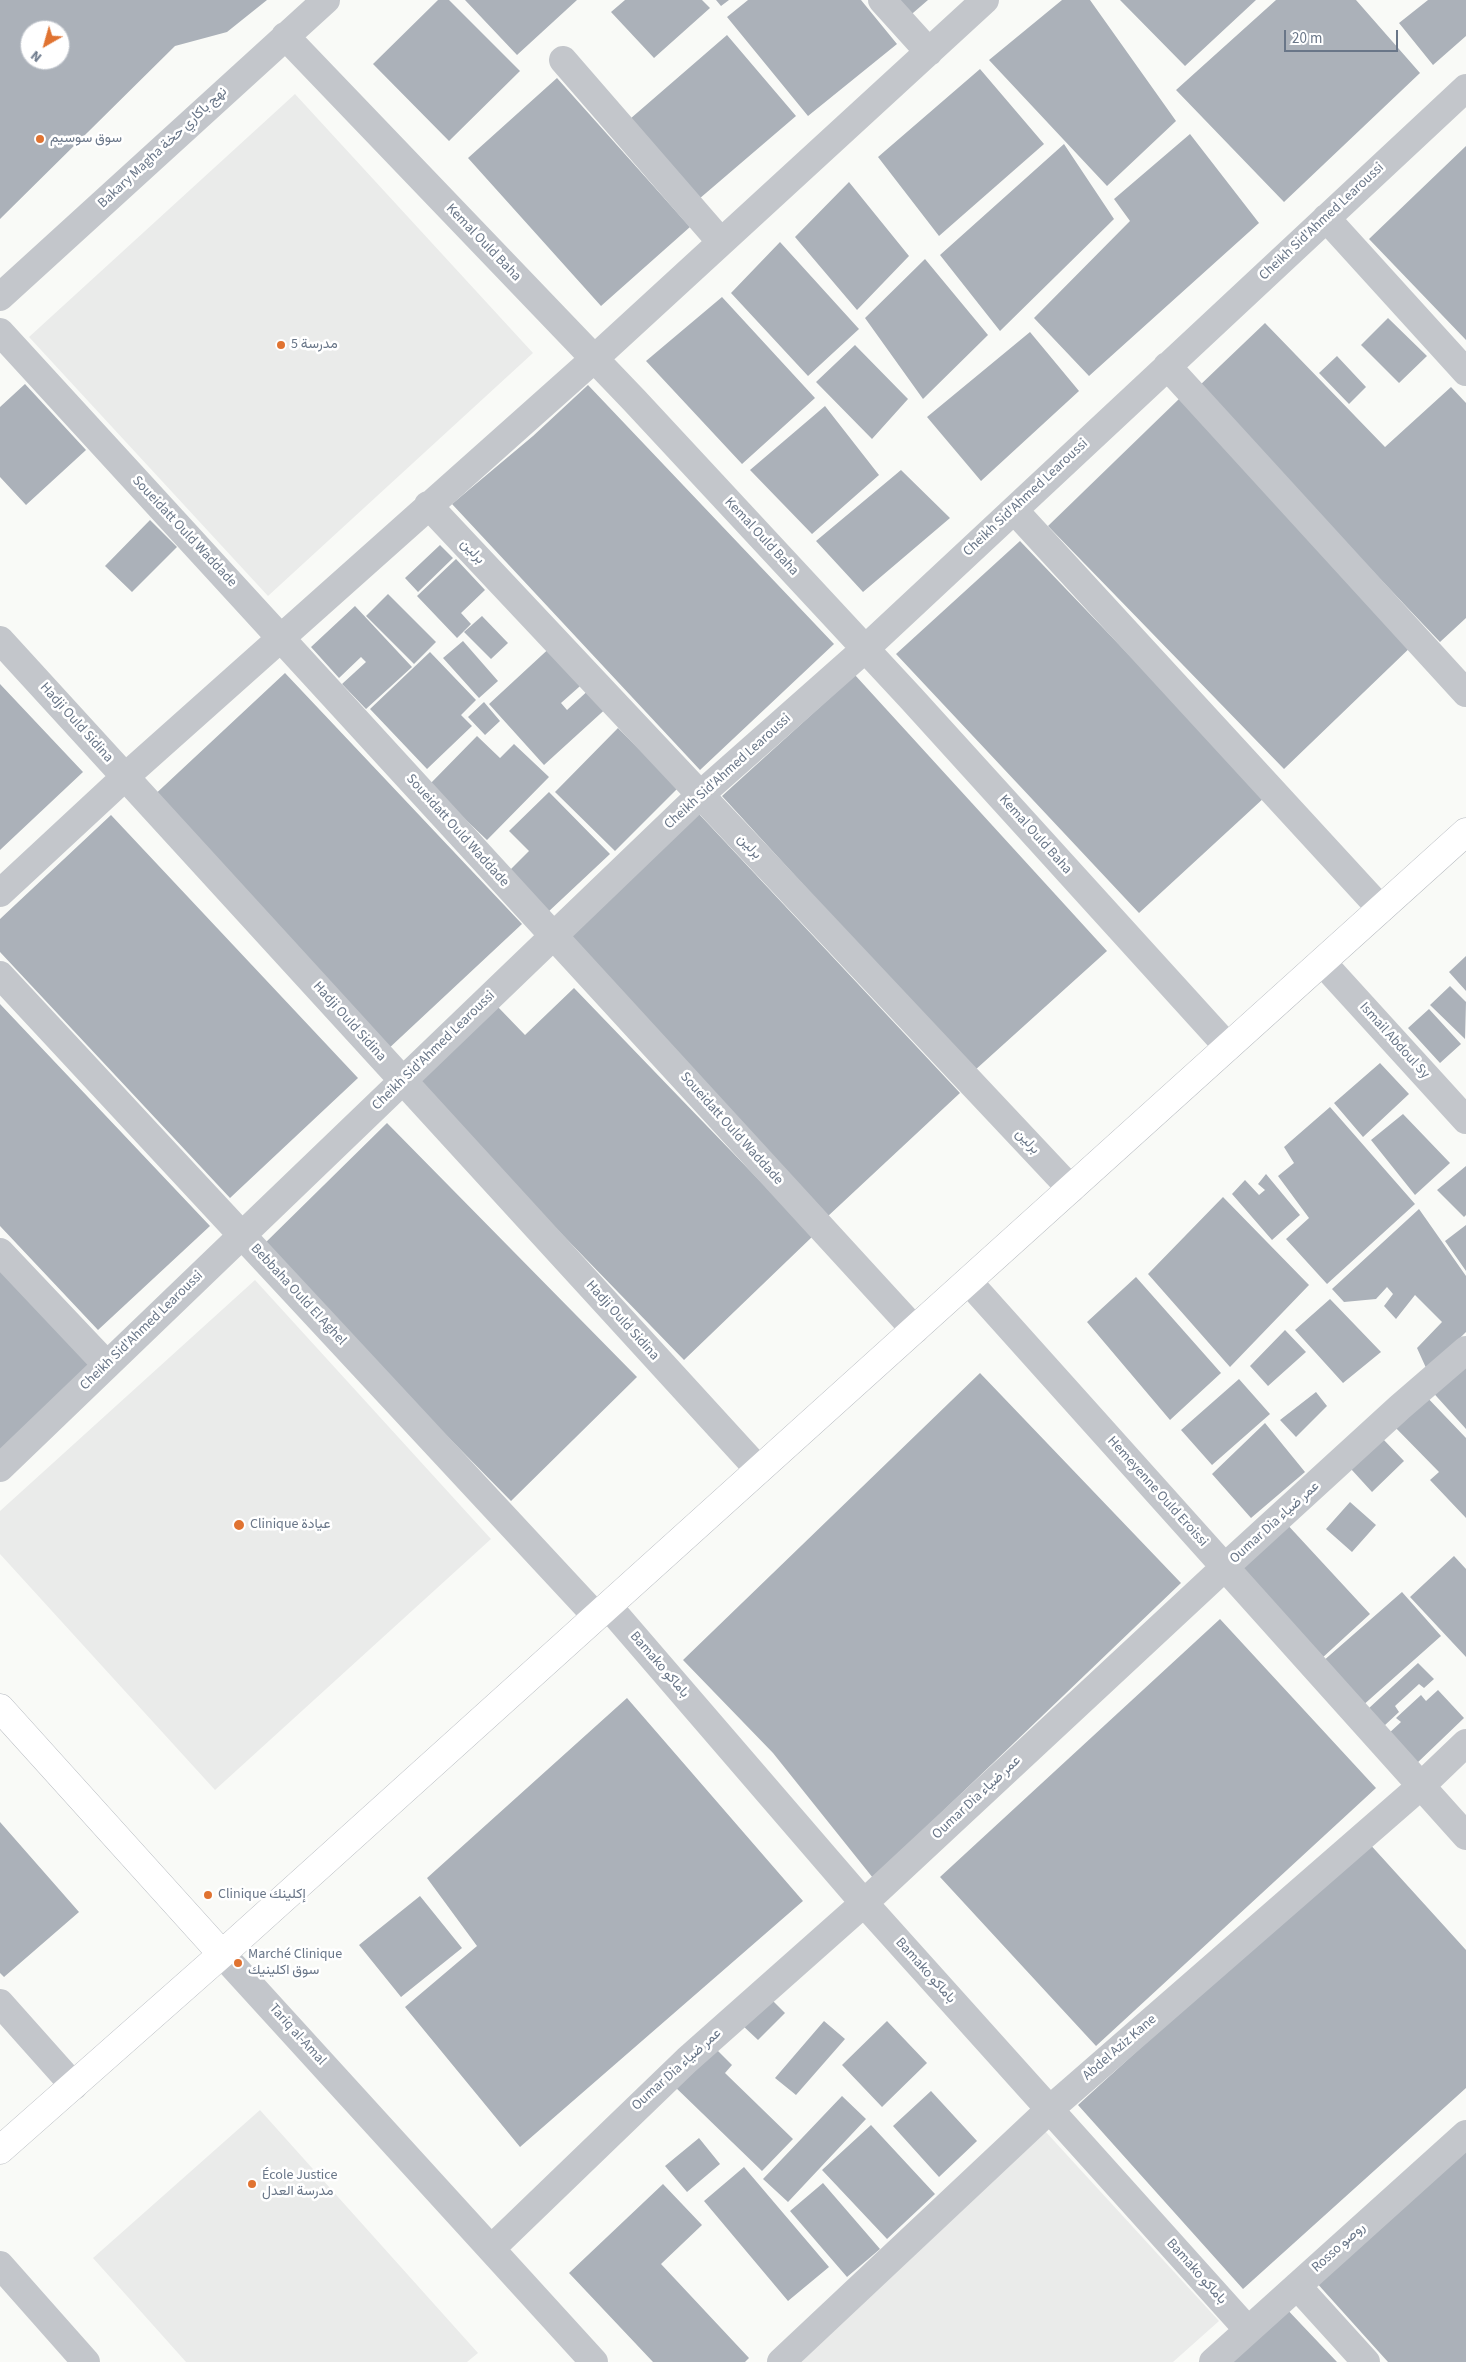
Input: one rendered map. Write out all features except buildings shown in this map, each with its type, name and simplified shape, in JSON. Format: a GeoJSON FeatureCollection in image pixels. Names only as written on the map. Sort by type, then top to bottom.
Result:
{"type":"FeatureCollection","features":[{"type":"Feature","properties":{"kind":"street","name":"Bakary Magha نهج باكاري حخة"},"geometry":{"type":"LineString","coordinates":[[0,297],[326,0]]}},
{"type":"Feature","properties":{"kind":"street"},"geometry":{"type":"LineString","coordinates":[[882,0],[929,52]]}},
{"type":"Feature","properties":{"kind":"street"},"geometry":{"type":"LineString","coordinates":[[0,893],[125,777],[594,359],[985,0]]}},
{"type":"Feature","properties":{"kind":"street","name":"Kemal Ould Baha"},"geometry":{"type":"LineString","coordinates":[[285,36],[594,359],[865,649],[1228,1047]]}},
{"type":"Feature","properties":{"kind":"street"},"geometry":{"type":"LineString","coordinates":[[563,60],[721,242]]}},
{"type":"Feature","properties":{"kind":"street","name":"Cheikh Sid'Ahmed Learoussi"},"geometry":{"type":"LineString","coordinates":[[0,1468],[700,795],[865,649],[1466,88]]}},
{"type":"Feature","properties":{"kind":"street"},"geometry":{"type":"LineString","coordinates":[[1326,218],[1466,372]]}},
{"type":"Feature","properties":{"kind":"street","name":"Soueidatt Ould Waddade"},"geometry":{"type":"LineString","coordinates":[[0,332],[915,1330]]}},
{"type":"Feature","properties":{"kind":"street"},"geometry":{"type":"LineString","coordinates":[[1167,366],[1466,694]]}},
{"type":"Feature","properties":{"kind":"street","name":"برلين"},"geometry":{"type":"LineString","coordinates":[[428,505],[1071,1188]]}},
{"type":"Feature","properties":{"kind":"street"},"geometry":{"type":"LineString","coordinates":[[1014,510],[1381,909]]}},
{"type":"Feature","properties":{"kind":"street","name":"Hadji Ould Sidina"},"geometry":{"type":"LineString","coordinates":[[0,640],[759,1470]]}},
{"type":"Feature","properties":{"kind":"street"},"geometry":{"type":"LineString","coordinates":[[0,2150],[222,1954],[1466,832]]}},
{"type":"Feature","properties":{"kind":"street","name":"Ismail Abdoul Sy"},"geometry":{"type":"LineString","coordinates":[[1322,962],[1466,1120]]}},
{"type":"Feature","properties":{"kind":"street","name":"Bebbaha Ould El Aghel"},"geometry":{"type":"LineString","coordinates":[[0,975],[242,1234],[602,1611]]}},
{"type":"Feature","properties":{"kind":"street"},"geometry":{"type":"LineString","coordinates":[[0,1252],[107,1365]]}},
{"type":"Feature","properties":{"kind":"street","name":"Hemeyenne Ould Eroissi"},"geometry":{"type":"LineString","coordinates":[[968,1281],[1466,1836]]}},
{"type":"Feature","properties":{"kind":"street","name":"Oumar Dia عمر ضياء"},"geometry":{"type":"LineString","coordinates":[[492,2248],[687,2060],[864,1903],[1400,1407],[1466,1350]]}},
{"type":"Feature","properties":{"kind":"street","name":"Bamako باماكو"},"geometry":{"type":"LineString","coordinates":[[602,1611],[1248,2330]]}},
{"type":"Feature","properties":{"kind":"street","name":"Tariq al-Amal"},"geometry":{"type":"LineString","coordinates":[[0,1708],[594,2362]]}},
{"type":"Feature","properties":{"kind":"street","name":"Abdel Aziz Kane"},"geometry":{"type":"LineString","coordinates":[[781,2362],[1049,2110],[1422,1785],[1466,1743]]}},
{"type":"Feature","properties":{"kind":"street"},"geometry":{"type":"LineString","coordinates":[[0,2003],[74,2086]]}},
{"type":"Feature","properties":{"kind":"street","name":"Rosso روصو"},"geometry":{"type":"LineString","coordinates":[[1213,2362],[1466,2134]]}},
{"type":"Feature","properties":{"kind":"street"},"geometry":{"type":"LineString","coordinates":[[0,2265],[86,2362]]}},
{"type":"Feature","properties":{"kind":"street"},"geometry":{"type":"LineString","coordinates":[[1297,2286],[1366,2362]]}},
{"type":"Feature","properties":{"kind":"shaded area","name":"مدرسة 5"},"geometry":{"type":"Polygon","coordinates":[[[295,94],[533,353],[268,596],[29,337],[295,94]]]}},
{"type":"Feature","properties":{"kind":"shaded area","name":"Clinique عيادة"},"geometry":{"type":"Polygon","coordinates":[[[255,1280],[491,1539],[215,1790],[0,1554],[0,1511],[255,1280]]]}},
{"type":"Feature","properties":{"kind":"shaded area","name":"École Justice مدرسة العدل"},"geometry":{"type":"Polygon","coordinates":[[[260,2110],[478,2353],[467,2362],[186,2362],[93,2258],[260,2110]]]}},
{"type":"Feature","properties":{"kind":"shaded area"},"geometry":{"type":"Polygon","coordinates":[[[1045,2131],[1219,2321],[1173,2362],[796,2362],[1045,2131]]]}},
{"type":"Feature","properties":{"kind":"place","name":"سوق سوسيم"},"geometry":{"type":"Point","coordinates":[40,139]}},
{"type":"Feature","properties":{"kind":"place","name":"مدرسة 5"},"geometry":{"type":"Point","coordinates":[281,345]}},
{"type":"Feature","properties":{"kind":"place","name":"Clinique عيادة"},"geometry":{"type":"Point","coordinates":[239,1525]}},
{"type":"Feature","properties":{"kind":"place","name":"Clinique إكلينك"},"geometry":{"type":"Point","coordinates":[208,1895]}},
{"type":"Feature","properties":{"kind":"place","name":"Marché Clinique سوق اكلينيك"},"geometry":{"type":"Point","coordinates":[238,1963]}},
{"type":"Feature","properties":{"kind":"place","name":"École Justice مدرسة العدل"},"geometry":{"type":"Point","coordinates":[252,2184]}}]}
